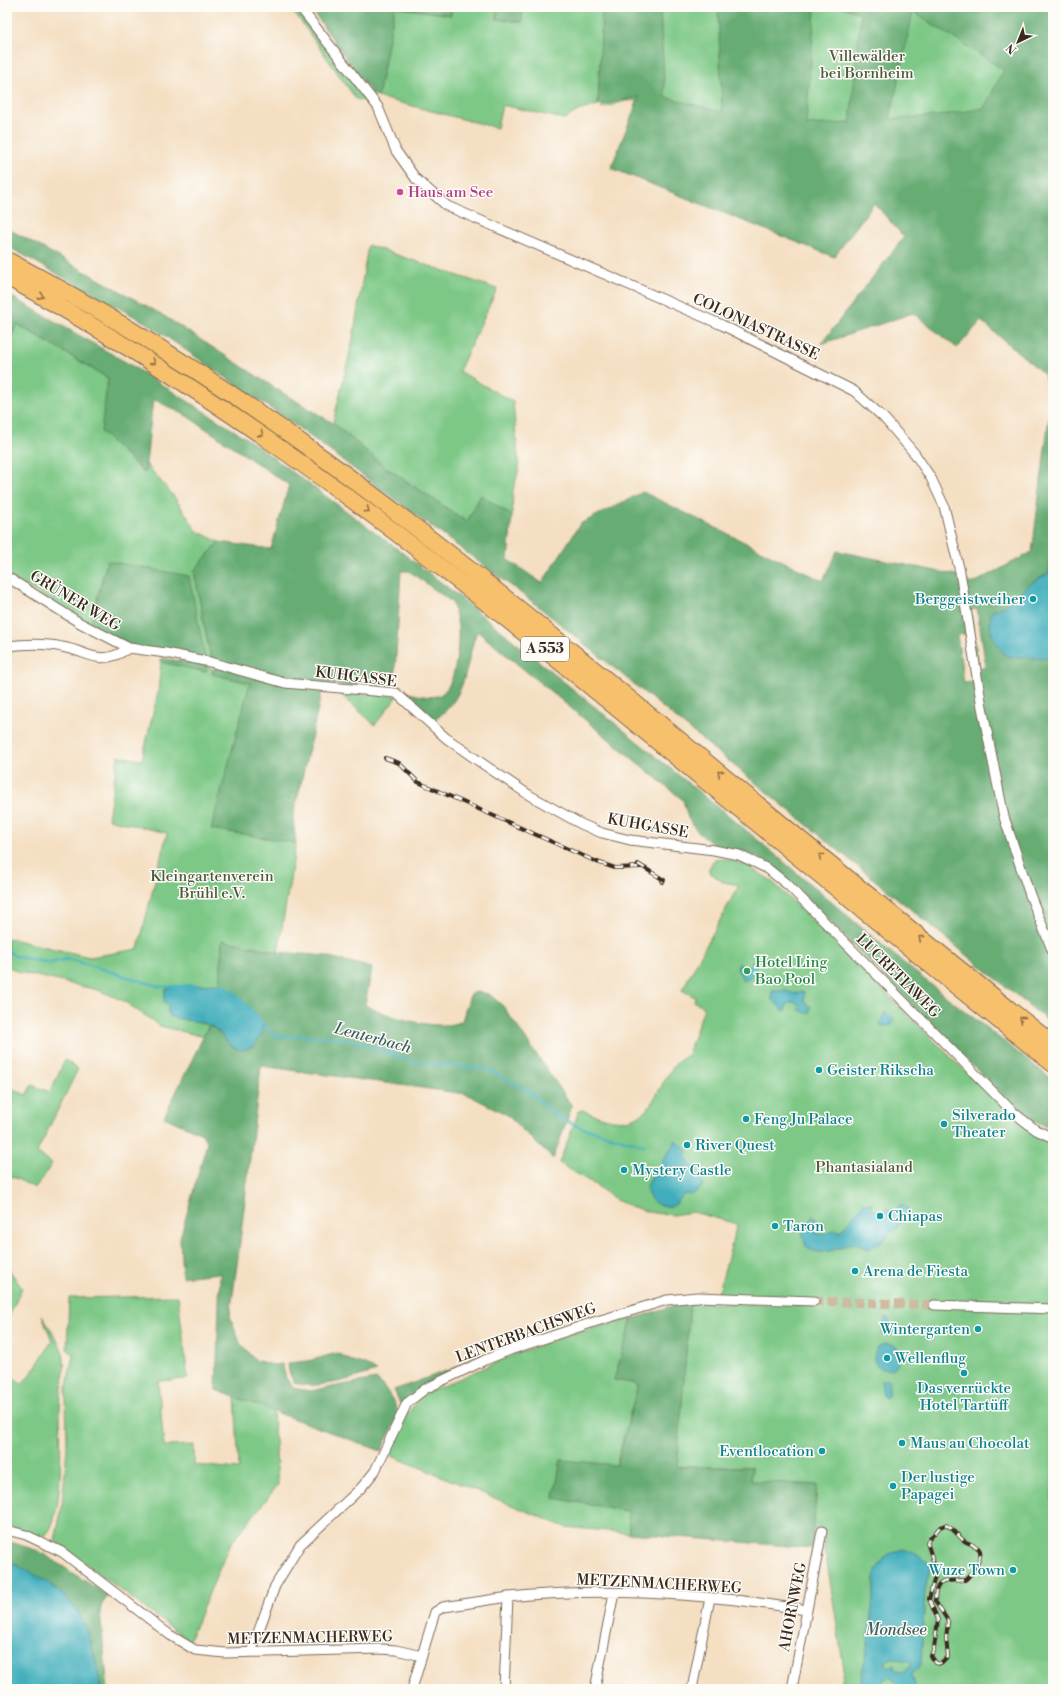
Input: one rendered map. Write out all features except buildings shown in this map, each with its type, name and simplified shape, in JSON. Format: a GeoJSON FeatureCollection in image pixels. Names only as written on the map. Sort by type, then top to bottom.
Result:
{"type":"FeatureCollection","features":[{"type":"Feature","properties":{"kind":"highway","name":"A 553"},"geometry":{"type":"LineString","coordinates":[[7,260],[90,306],[200,374],[274,424],[405,519],[532,618],[922,939],[1053,1044]]}},
{"type":"Feature","properties":{"kind":"highway","name":"A 553"},"geometry":{"type":"LineString","coordinates":[[7,277],[90,324],[198,392],[264,436],[396,532],[522,630],[912,952],[1053,1064]]}},
{"type":"Feature","properties":{"kind":"street","name":"COLONIASTRASSE"},"geometry":{"type":"LineString","coordinates":[[300,7],[378,107],[396,151],[416,179],[448,206],[525,241],[596,269],[811,368],[854,391],[884,418],[915,454],[931,478],[944,506],[967,609],[982,707],[1004,817],[1030,895],[1053,952]]}},
{"type":"Feature","properties":{"kind":"street","name":"GRÜNER WEG"},"geometry":{"type":"LineString","coordinates":[[7,577],[80,623],[128,648]]}},
{"type":"Feature","properties":{"kind":"street"},"geometry":{"type":"LineString","coordinates":[[7,646],[52,645],[65,647],[99,659],[110,658],[128,648]]}},
{"type":"Feature","properties":{"kind":"street","name":"KUHGASSE"},"geometry":{"type":"LineString","coordinates":[[128,648],[166,653],[214,663],[285,683],[396,693],[446,738],[529,795],[581,824],[602,833],[630,840],[714,850]]}},
{"type":"Feature","properties":{"kind":"street","name":"LUCRETIAWEG"},"geometry":{"type":"LineString","coordinates":[[714,850],[750,859],[780,877],[1013,1112],[1036,1130],[1053,1138]]}},
{"type":"Feature","properties":{"kind":"street","name":"LENTERBACHSWEG"},"geometry":{"type":"LineString","coordinates":[[251,1652],[276,1586],[300,1545],[344,1506],[376,1471],[403,1412],[416,1394],[440,1381],[510,1350],[667,1300],[697,1297],[814,1301]]}},
{"type":"Feature","properties":{"kind":"street"},"geometry":{"type":"LineString","coordinates":[[934,1305],[1053,1309]]}},
{"type":"Feature","properties":{"kind":"street","name":"METZENMACHERWEG"},"geometry":{"type":"LineString","coordinates":[[7,1530],[26,1535],[62,1552],[186,1646],[209,1653],[381,1649],[396,1650],[422,1656],[435,1612],[442,1607],[508,1597],[550,1594],[614,1593],[710,1598],[806,1610]]}},
{"type":"Feature","properties":{"kind":"street","name":"AHORNWEG"},"geometry":{"type":"LineString","coordinates":[[792,1689],[822,1531]]}},
{"type":"Feature","properties":{"kind":"street"},"geometry":{"type":"LineString","coordinates":[[595,1689],[614,1593]]}},
{"type":"Feature","properties":{"kind":"street"},"geometry":{"type":"LineString","coordinates":[[504,1689],[508,1597]]}},
{"type":"Feature","properties":{"kind":"street"},"geometry":{"type":"LineString","coordinates":[[692,1689],[710,1598]]}},
{"type":"Feature","properties":{"kind":"street"},"geometry":{"type":"LineString","coordinates":[[412,1689],[422,1656]]}},
{"type":"Feature","properties":{"kind":"green space"},"geometry":{"type":"Polygon","coordinates":[[[285,7],[295,7],[368,102],[356,99],[297,16],[285,7]]]}},
{"type":"Feature","properties":{"kind":"green space"},"geometry":{"type":"Polygon","coordinates":[[[317,7],[395,7],[378,97],[372,94],[314,13],[317,7]]]}},
{"type":"Feature","properties":{"kind":"green space","name":"Villewälder bei Bornheim"},"geometry":{"type":"Polygon","coordinates":[[[395,7],[451,15],[451,7],[497,7],[497,19],[522,22],[522,7],[1053,7],[1053,117],[806,125],[806,121],[730,118],[658,99],[625,101],[602,108],[600,59],[598,105],[578,111],[564,119],[502,105],[497,128],[378,97],[395,7]]]}},
{"type":"Feature","properties":{"kind":"green space"},"geometry":{"type":"Polygon","coordinates":[[[398,7],[451,7],[451,15],[398,7]]]}},
{"type":"Feature","properties":{"kind":"green space"},"geometry":{"type":"Polygon","coordinates":[[[497,7],[522,7],[522,22],[497,19],[497,7]]]}},
{"type":"Feature","properties":{"kind":"green space"},"geometry":{"type":"Polygon","coordinates":[[[602,7],[660,7],[665,97],[722,112],[718,7],[815,7],[806,125],[850,123],[861,14],[844,7],[1053,7],[1053,551],[1048,574],[1031,583],[1005,606],[992,611],[991,636],[1006,655],[1038,658],[1053,656],[1053,1025],[533,602],[299,428],[148,324],[7,246],[7,228],[161,314],[286,395],[333,423],[384,466],[467,522],[481,495],[512,516],[508,560],[542,583],[580,524],[643,492],[823,581],[837,551],[956,575],[972,584],[1032,552],[1051,402],[1044,374],[981,321],[957,348],[913,313],[821,344],[904,237],[874,203],[834,257],[611,168],[639,97],[598,105],[602,7]],[[913,12],[890,119],[938,116],[984,108],[1004,70],[913,12]],[[977,609],[970,610],[979,668],[986,667],[977,609]],[[966,634],[957,635],[964,683],[972,682],[966,634]]]}},
{"type":"Feature","properties":{"kind":"green space"},"geometry":{"type":"Polygon","coordinates":[[[368,245],[497,289],[459,371],[513,402],[519,469],[513,490],[512,516],[481,495],[467,522],[384,466],[333,423],[353,339],[368,245]]]}},
{"type":"Feature","properties":{"kind":"green space"},"geometry":{"type":"Polygon","coordinates":[[[7,294],[129,364],[249,440],[391,544],[456,594],[746,830],[906,965],[1053,1080],[1053,1130],[1028,1117],[1005,1098],[779,871],[756,856],[715,846],[698,832],[688,818],[683,800],[477,631],[464,680],[459,691],[445,712],[433,721],[408,697],[409,693],[434,697],[444,692],[449,685],[453,676],[457,654],[458,623],[452,602],[409,571],[401,571],[394,690],[287,680],[211,659],[194,571],[219,542],[271,549],[289,485],[187,416],[153,399],[145,473],[101,432],[108,378],[17,324],[7,344],[7,294]]]}},
{"type":"Feature","properties":{"kind":"green space"},"geometry":{"type":"Polygon","coordinates":[[[17,324],[108,378],[102,432],[144,473],[146,464],[175,498],[197,531],[219,542],[194,571],[211,659],[90,625],[7,575],[7,344],[17,324]]]}},
{"type":"Feature","properties":{"kind":"green space"},"geometry":{"type":"Polygon","coordinates":[[[107,561],[189,576],[205,658],[129,645],[90,625],[107,561]]]}},
{"type":"Feature","properties":{"kind":"green space"},"geometry":{"type":"Polygon","coordinates":[[[161,658],[207,665],[206,672],[161,662],[161,658]]]}},
{"type":"Feature","properties":{"kind":"green space","name":"Kleingartenverein Brühl e.V."},"geometry":{"type":"Polygon","coordinates":[[[161,662],[205,672],[207,667],[213,669],[212,674],[250,683],[212,828],[296,843],[278,952],[222,940],[220,984],[173,986],[169,1007],[170,1016],[209,1025],[205,1037],[160,1026],[124,1001],[98,990],[19,972],[7,966],[7,938],[90,957],[138,949],[167,833],[108,819],[118,756],[142,760],[158,692],[161,662]]]}},
{"type":"Feature","properties":{"kind":"green space"},"geometry":{"type":"Polygon","coordinates":[[[216,666],[322,691],[293,818],[296,843],[211,829],[250,683],[212,674],[216,666]]]}},
{"type":"Feature","properties":{"kind":"green space"},"geometry":{"type":"Polygon","coordinates":[[[338,692],[397,696],[375,725],[338,692]]]}},
{"type":"Feature","properties":{"kind":"green space","name":"Phantasialand"},"geometry":{"type":"Polygon","coordinates":[[[720,858],[744,864],[772,881],[978,1084],[1034,1134],[1053,1144],[1053,1689],[840,1689],[844,1669],[822,1531],[813,1529],[817,1485],[751,1481],[752,1467],[676,1467],[690,1303],[813,1305],[718,1295],[737,1224],[693,1212],[672,1215],[653,1213],[632,1207],[616,1200],[597,1186],[559,1163],[579,1111],[582,1110],[597,1116],[621,1121],[637,1117],[650,1105],[675,1065],[687,1056],[704,1008],[701,1007],[702,1005],[694,1002],[695,997],[682,990],[739,885],[723,882],[709,872],[709,868],[715,859],[720,858]]]}},
{"type":"Feature","properties":{"kind":"green space"},"geometry":{"type":"Polygon","coordinates":[[[222,940],[278,952],[326,956],[372,968],[365,1005],[386,1014],[413,1022],[440,1025],[462,1021],[470,995],[476,992],[489,994],[503,1006],[572,1106],[553,1159],[506,1114],[466,1094],[261,1066],[230,1316],[240,1343],[255,1360],[273,1365],[282,1364],[286,1378],[293,1388],[310,1391],[376,1379],[389,1395],[399,1414],[381,1451],[216,1390],[220,1273],[182,1277],[180,1238],[207,1143],[202,1134],[164,1117],[209,1025],[234,1046],[245,1050],[233,993],[220,984],[222,940]]]}},
{"type":"Feature","properties":{"kind":"green space"},"geometry":{"type":"Polygon","coordinates":[[[65,1060],[78,1069],[37,1152],[52,1164],[35,1188],[7,1174],[7,1086],[26,1095],[32,1085],[50,1092],[65,1060]]]}},
{"type":"Feature","properties":{"kind":"green space"},"geometry":{"type":"Polygon","coordinates":[[[8,1268],[22,1288],[7,1321],[7,1270],[8,1268]]]}},
{"type":"Feature","properties":{"kind":"green space"},"geometry":{"type":"Polygon","coordinates":[[[178,1296],[188,1379],[158,1381],[164,1446],[194,1445],[194,1465],[239,1469],[235,1397],[273,1410],[278,1485],[229,1546],[189,1641],[55,1541],[62,1506],[67,1447],[66,1391],[73,1354],[67,1349],[69,1298],[178,1296]]]}},
{"type":"Feature","properties":{"kind":"green space"},"geometry":{"type":"Polygon","coordinates":[[[690,1303],[677,1467],[752,1467],[751,1481],[817,1485],[812,1548],[629,1533],[628,1511],[554,1498],[561,1460],[617,1465],[638,1384],[614,1380],[632,1319],[672,1306],[690,1303]]]}},
{"type":"Feature","properties":{"kind":"green space"},"geometry":{"type":"Polygon","coordinates":[[[42,1315],[55,1336],[63,1353],[64,1377],[60,1404],[61,1458],[58,1500],[55,1517],[49,1531],[41,1538],[7,1525],[7,1371],[21,1384],[31,1374],[52,1341],[42,1315]]]}},
{"type":"Feature","properties":{"kind":"green space"},"geometry":{"type":"Polygon","coordinates":[[[632,1319],[614,1380],[638,1384],[616,1466],[561,1460],[554,1498],[628,1511],[629,1533],[565,1527],[387,1454],[404,1418],[422,1395],[518,1353],[574,1333],[632,1319]]]}},
{"type":"Feature","properties":{"kind":"green space"},"geometry":{"type":"Polygon","coordinates":[[[337,1353],[377,1371],[347,1380],[325,1384],[304,1385],[294,1383],[289,1372],[288,1363],[308,1361],[337,1353]]]}},
{"type":"Feature","properties":{"kind":"green space"},"geometry":{"type":"Polygon","coordinates":[[[465,1364],[432,1382],[408,1399],[401,1406],[394,1390],[465,1364]]]}},
{"type":"Feature","properties":{"kind":"green space"},"geometry":{"type":"Polygon","coordinates":[[[7,1541],[39,1551],[108,1596],[102,1604],[100,1612],[108,1689],[101,1689],[89,1637],[72,1604],[7,1561],[7,1541]]]}},
{"type":"Feature","properties":{"kind":"water","name":"Berggeistweiher"},"geometry":{"type":"Polygon","coordinates":[[[1053,551],[1053,656],[1038,658],[1006,656],[992,635],[990,618],[992,611],[1005,606],[1031,583],[1048,574],[1053,551]]]}},
{"type":"Feature","properties":{"kind":"water","name":"Hotel Ling Bao Pool"},"geometry":{"type":"Polygon","coordinates":[[[751,962],[755,962],[757,967],[750,978],[743,980],[737,969],[739,963],[744,968],[749,967],[751,962]]]}},
{"type":"Feature","properties":{"kind":"water"},"geometry":{"type":"Polygon","coordinates":[[[220,984],[252,1009],[261,1021],[263,1027],[262,1034],[250,1048],[239,1050],[230,1045],[214,1028],[170,1016],[167,1011],[169,1007],[164,1002],[165,990],[173,986],[220,984]]]}},
{"type":"Feature","properties":{"kind":"water"},"geometry":{"type":"Polygon","coordinates":[[[772,991],[786,991],[796,994],[801,991],[804,992],[804,1002],[811,1007],[809,1014],[799,1010],[801,1005],[793,1002],[787,1004],[785,1011],[783,1010],[772,1000],[772,991]]]}},
{"type":"Feature","properties":{"kind":"water"},"geometry":{"type":"Polygon","coordinates":[[[885,1012],[894,1019],[892,1025],[880,1025],[885,1012]]]}},
{"type":"Feature","properties":{"kind":"water"},"geometry":{"type":"Polygon","coordinates":[[[676,1140],[687,1151],[688,1163],[695,1169],[703,1186],[695,1193],[684,1194],[675,1205],[659,1205],[651,1200],[647,1191],[647,1185],[676,1140]]]}},
{"type":"Feature","properties":{"kind":"water"},"geometry":{"type":"Polygon","coordinates":[[[864,1203],[872,1204],[871,1209],[882,1213],[886,1209],[894,1211],[901,1204],[908,1208],[896,1230],[892,1231],[882,1242],[868,1249],[853,1243],[835,1250],[816,1252],[806,1246],[802,1233],[813,1216],[817,1220],[817,1234],[827,1234],[835,1230],[840,1232],[864,1203]]]}},
{"type":"Feature","properties":{"kind":"water"},"geometry":{"type":"Polygon","coordinates":[[[887,1317],[889,1319],[891,1336],[882,1335],[885,1319],[887,1317]]]}},
{"type":"Feature","properties":{"kind":"water"},"geometry":{"type":"Polygon","coordinates":[[[887,1344],[896,1348],[900,1357],[896,1366],[887,1370],[878,1366],[874,1357],[878,1348],[887,1344]]]}},
{"type":"Feature","properties":{"kind":"water"},"geometry":{"type":"Polygon","coordinates":[[[881,1380],[890,1380],[888,1396],[885,1398],[883,1396],[881,1380]]]}},
{"type":"Feature","properties":{"kind":"water","name":"Mondsee"},"geometry":{"type":"Polygon","coordinates":[[[903,1549],[919,1555],[931,1565],[925,1591],[921,1665],[912,1674],[916,1689],[899,1689],[893,1679],[889,1677],[887,1679],[883,1678],[884,1686],[889,1686],[890,1689],[859,1689],[868,1644],[876,1570],[887,1555],[903,1549]],[[893,1659],[885,1662],[889,1667],[895,1665],[895,1669],[904,1672],[906,1668],[911,1668],[911,1661],[893,1659]]]}},
{"type":"Feature","properties":{"kind":"water"},"geometry":{"type":"Polygon","coordinates":[[[7,1561],[33,1573],[50,1584],[65,1596],[78,1612],[88,1632],[101,1689],[7,1689],[7,1561]]]}},
{"type":"Feature","properties":{"kind":"waterway","name":"Lenterbach"},"geometry":{"type":"LineString","coordinates":[[7,950],[15,956],[49,963],[69,959],[161,987],[195,985]]}},
{"type":"Feature","properties":{"kind":"waterway","name":"Lenterbach"},"geometry":{"type":"LineString","coordinates":[[218,984],[234,992],[275,1036],[337,1037],[381,1050],[413,1062],[487,1069],[528,1091],[558,1117],[579,1127],[644,1145]]}},
{"type":"Feature","properties":{"kind":"tunnel"},"geometry":{"type":"LineString","coordinates":[[814,1301],[934,1305]]}},
{"type":"Feature","properties":{"kind":"railway"},"geometry":{"type":"LineString","coordinates":[[385,758],[399,763],[418,782],[597,862],[615,868],[642,867]]}},
{"type":"Feature","properties":{"kind":"railway"},"geometry":{"type":"LineString","coordinates":[[638,864],[664,880],[662,882]]}},
{"type":"Feature","properties":{"kind":"railway"},"geometry":{"type":"LineString","coordinates":[[945,1525],[952,1529],[964,1541],[978,1548],[980,1555],[977,1565],[965,1580],[948,1581],[937,1587],[935,1601],[948,1621],[946,1638],[948,1657],[941,1664],[936,1663],[931,1656],[934,1648],[938,1620],[929,1599],[935,1576],[935,1567],[927,1542],[940,1527],[945,1525]]}},
{"type":"Feature","properties":{"kind":"place","name":"Haus am See"},"geometry":{"type":"Point","coordinates":[400,192]}},
{"type":"Feature","properties":{"kind":"place","name":"Berggeistweiher"},"geometry":{"type":"Point","coordinates":[1033,599]}},
{"type":"Feature","properties":{"kind":"place","name":"Hotel Ling Bao Pool"},"geometry":{"type":"Point","coordinates":[747,971]}},
{"type":"Feature","properties":{"kind":"place","name":"Geister Rikscha"},"geometry":{"type":"Point","coordinates":[819,1070]}},
{"type":"Feature","properties":{"kind":"place","name":"Feng Ju Palace"},"geometry":{"type":"Point","coordinates":[746,1119]}},
{"type":"Feature","properties":{"kind":"place","name":"Silverado Theater"},"geometry":{"type":"Point","coordinates":[944,1124]}},
{"type":"Feature","properties":{"kind":"place","name":"River Quest"},"geometry":{"type":"Point","coordinates":[687,1145]}},
{"type":"Feature","properties":{"kind":"place","name":"Mystery Castle"},"geometry":{"type":"Point","coordinates":[624,1170]}},
{"type":"Feature","properties":{"kind":"place","name":"Chiapas"},"geometry":{"type":"Point","coordinates":[880,1216]}},
{"type":"Feature","properties":{"kind":"place","name":"Taron"},"geometry":{"type":"Point","coordinates":[775,1226]}},
{"type":"Feature","properties":{"kind":"place","name":"Arena de Fiesta"},"geometry":{"type":"Point","coordinates":[855,1271]}},
{"type":"Feature","properties":{"kind":"place","name":"Wintergarten"},"geometry":{"type":"Point","coordinates":[978,1329]}},
{"type":"Feature","properties":{"kind":"place","name":"Wellenflug"},"geometry":{"type":"Point","coordinates":[887,1358]}},
{"type":"Feature","properties":{"kind":"place","name":"Das verrückte Hotel Tartüff"},"geometry":{"type":"Point","coordinates":[964,1373]}},
{"type":"Feature","properties":{"kind":"place","name":"Maus au Chocolat"},"geometry":{"type":"Point","coordinates":[902,1443]}},
{"type":"Feature","properties":{"kind":"place","name":"Eventlocation"},"geometry":{"type":"Point","coordinates":[822,1451]}},
{"type":"Feature","properties":{"kind":"place","name":"Der lustige Papagei"},"geometry":{"type":"Point","coordinates":[893,1486]}},
{"type":"Feature","properties":{"kind":"place","name":"Wuze Town"},"geometry":{"type":"Point","coordinates":[1013,1570]}}]}
